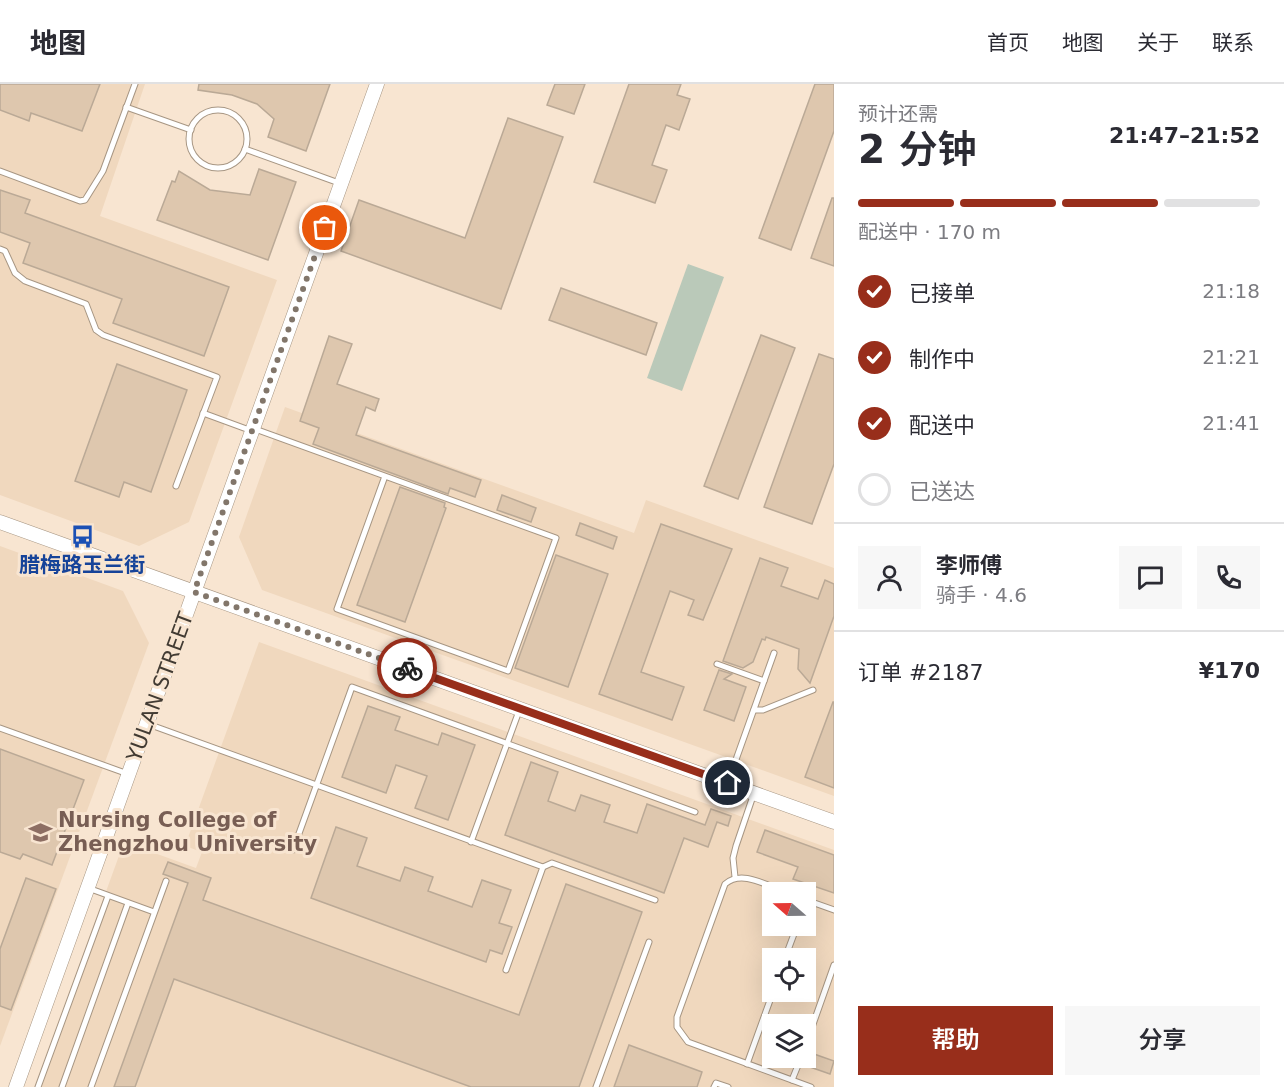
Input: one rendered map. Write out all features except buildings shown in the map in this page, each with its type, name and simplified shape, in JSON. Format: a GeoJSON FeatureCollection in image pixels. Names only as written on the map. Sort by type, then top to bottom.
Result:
{"type":"FeatureCollection","features":[{"type":"Feature","properties":{"kind":"street","name":"YULAN STREET"},"geometry":{"type":"LineString","coordinates":[[16,1087],[377,84]]}},
{"type":"Feature","properties":{"kind":"street"},"geometry":{"type":"LineString","coordinates":[[0,522],[834,822]]}},
{"type":"Feature","properties":{"kind":"lane"},"geometry":{"type":"LineString","coordinates":[[0,171],[80,201],[85,200],[103,171],[135,84]]}},
{"type":"Feature","properties":{"kind":"lane"},"geometry":{"type":"LineString","coordinates":[[126,107],[191,130]]}},
{"type":"Feature","properties":{"kind":"lane"},"geometry":{"type":"LineString","coordinates":[[217,110],[231,113],[242,123],[245,130],[245,149],[240,158],[228,166],[221,168],[207,166],[191,149],[191,130],[197,119],[210,112],[217,110]]}},
{"type":"Feature","properties":{"kind":"lane"},"geometry":{"type":"LineString","coordinates":[[245,149],[341,184]]}},
{"type":"Feature","properties":{"kind":"lane"},"geometry":{"type":"LineString","coordinates":[[0,249],[6,251],[15,273],[25,281],[86,304],[96,330],[103,335],[217,377],[176,486]]}},
{"type":"Feature","properties":{"kind":"lane"},"geometry":{"type":"LineString","coordinates":[[203,413],[385,476],[556,537],[508,671],[337,609],[385,476]]}},
{"type":"Feature","properties":{"kind":"lane"},"geometry":{"type":"LineString","coordinates":[[728,783],[774,653]]}},
{"type":"Feature","properties":{"kind":"lane"},"geometry":{"type":"LineString","coordinates":[[717,664],[764,681]]}},
{"type":"Feature","properties":{"kind":"lane"},"geometry":{"type":"LineString","coordinates":[[293,850],[352,687],[695,812]]}},
{"type":"Feature","properties":{"kind":"lane"},"geometry":{"type":"LineString","coordinates":[[754,710],[763,710],[813,690]]}},
{"type":"Feature","properties":{"kind":"lane"},"geometry":{"type":"LineString","coordinates":[[471,842],[520,709]]}},
{"type":"Feature","properties":{"kind":"lane"},"geometry":{"type":"LineString","coordinates":[[147,724],[543,867],[552,863],[655,900]]}},
{"type":"Feature","properties":{"kind":"lane"},"geometry":{"type":"LineString","coordinates":[[0,728],[128,774]]}},
{"type":"Feature","properties":{"kind":"lane"},"geometry":{"type":"LineString","coordinates":[[735,878],[734,852],[754,793]]}},
{"type":"Feature","properties":{"kind":"lane"},"geometry":{"type":"LineString","coordinates":[[506,970],[543,867]]}},
{"type":"Feature","properties":{"kind":"lane"},"geometry":{"type":"LineString","coordinates":[[762,883],[741,876],[724,884],[676,1017],[677,1027],[688,1042],[811,1087]]}},
{"type":"Feature","properties":{"kind":"lane"},"geometry":{"type":"LineString","coordinates":[[91,1087],[166,881]]}},
{"type":"Feature","properties":{"kind":"lane"},"geometry":{"type":"LineString","coordinates":[[88,888],[154,912]]}},
{"type":"Feature","properties":{"kind":"lane"},"geometry":{"type":"LineString","coordinates":[[38,1087],[108,896]]}},
{"type":"Feature","properties":{"kind":"lane"},"geometry":{"type":"LineString","coordinates":[[62,1087],[128,903]]}},
{"type":"Feature","properties":{"kind":"lane"},"geometry":{"type":"LineString","coordinates":[[816,904],[834,910]]}},
{"type":"Feature","properties":{"kind":"lane"},"geometry":{"type":"LineString","coordinates":[[596,1087],[649,942]]}},
{"type":"Feature","properties":{"kind":"lane"},"geometry":{"type":"LineString","coordinates":[[816,1016],[834,965]]}},
{"type":"Feature","properties":{"kind":"lane"},"geometry":{"type":"LineString","coordinates":[[747,1064],[769,1002]]}},
{"type":"Feature","properties":{"kind":"lane"},"geometry":{"type":"LineString","coordinates":[[792,1080],[797,1068]]}},
{"type":"Feature","properties":{"kind":"lane"},"geometry":{"type":"LineString","coordinates":[[714,1087],[716,1083],[728,1087]]}},
{"type":"Feature","properties":{"kind":"shaded area"},"geometry":{"type":"Polygon","coordinates":[[[0,84],[145,84],[100,216],[277,280],[189,522],[139,546],[0,495],[0,84]]]}},
{"type":"Feature","properties":{"kind":"shaded area"},"geometry":{"type":"Polygon","coordinates":[[[285,407],[634,533],[646,500],[834,568],[834,796],[262,590],[239,537],[285,407]]]}},
{"type":"Feature","properties":{"kind":"shaded area","name":"Nursing College of Zhengzhou University"},"geometry":{"type":"Polygon","coordinates":[[[0,546],[123,591],[149,643],[0,1046],[0,546]]]}},
{"type":"Feature","properties":{"kind":"shaded area"},"geometry":{"type":"Polygon","coordinates":[[[259,642],[834,850],[834,1087],[35,1087],[124,842],[196,868],[202,852],[185,846],[259,642]]]}},
{"type":"Feature","properties":{"kind":"green space"},"geometry":{"type":"Polygon","coordinates":[[[688,264],[724,277],[682,391],[647,378],[688,264]]]}},
{"type":"Feature","properties":{"kind":"way so far"},"geometry":{"type":"LineString","coordinates":[[325,228],[194,592],[407,668]]}},
{"type":"Feature","properties":{"kind":"place","name":"腊梅路玉兰街"},"geometry":{"type":"Point","coordinates":[82,537]}},
{"type":"Feature","properties":{"kind":"place","name":"Nursing College of Zhengzhou University"},"geometry":{"type":"Point","coordinates":[40,832]}},
{"type":"Feature","properties":{"kind":"route"},"geometry":{"type":"LineString","coordinates":[[407,668],[728,783]]}}]}
